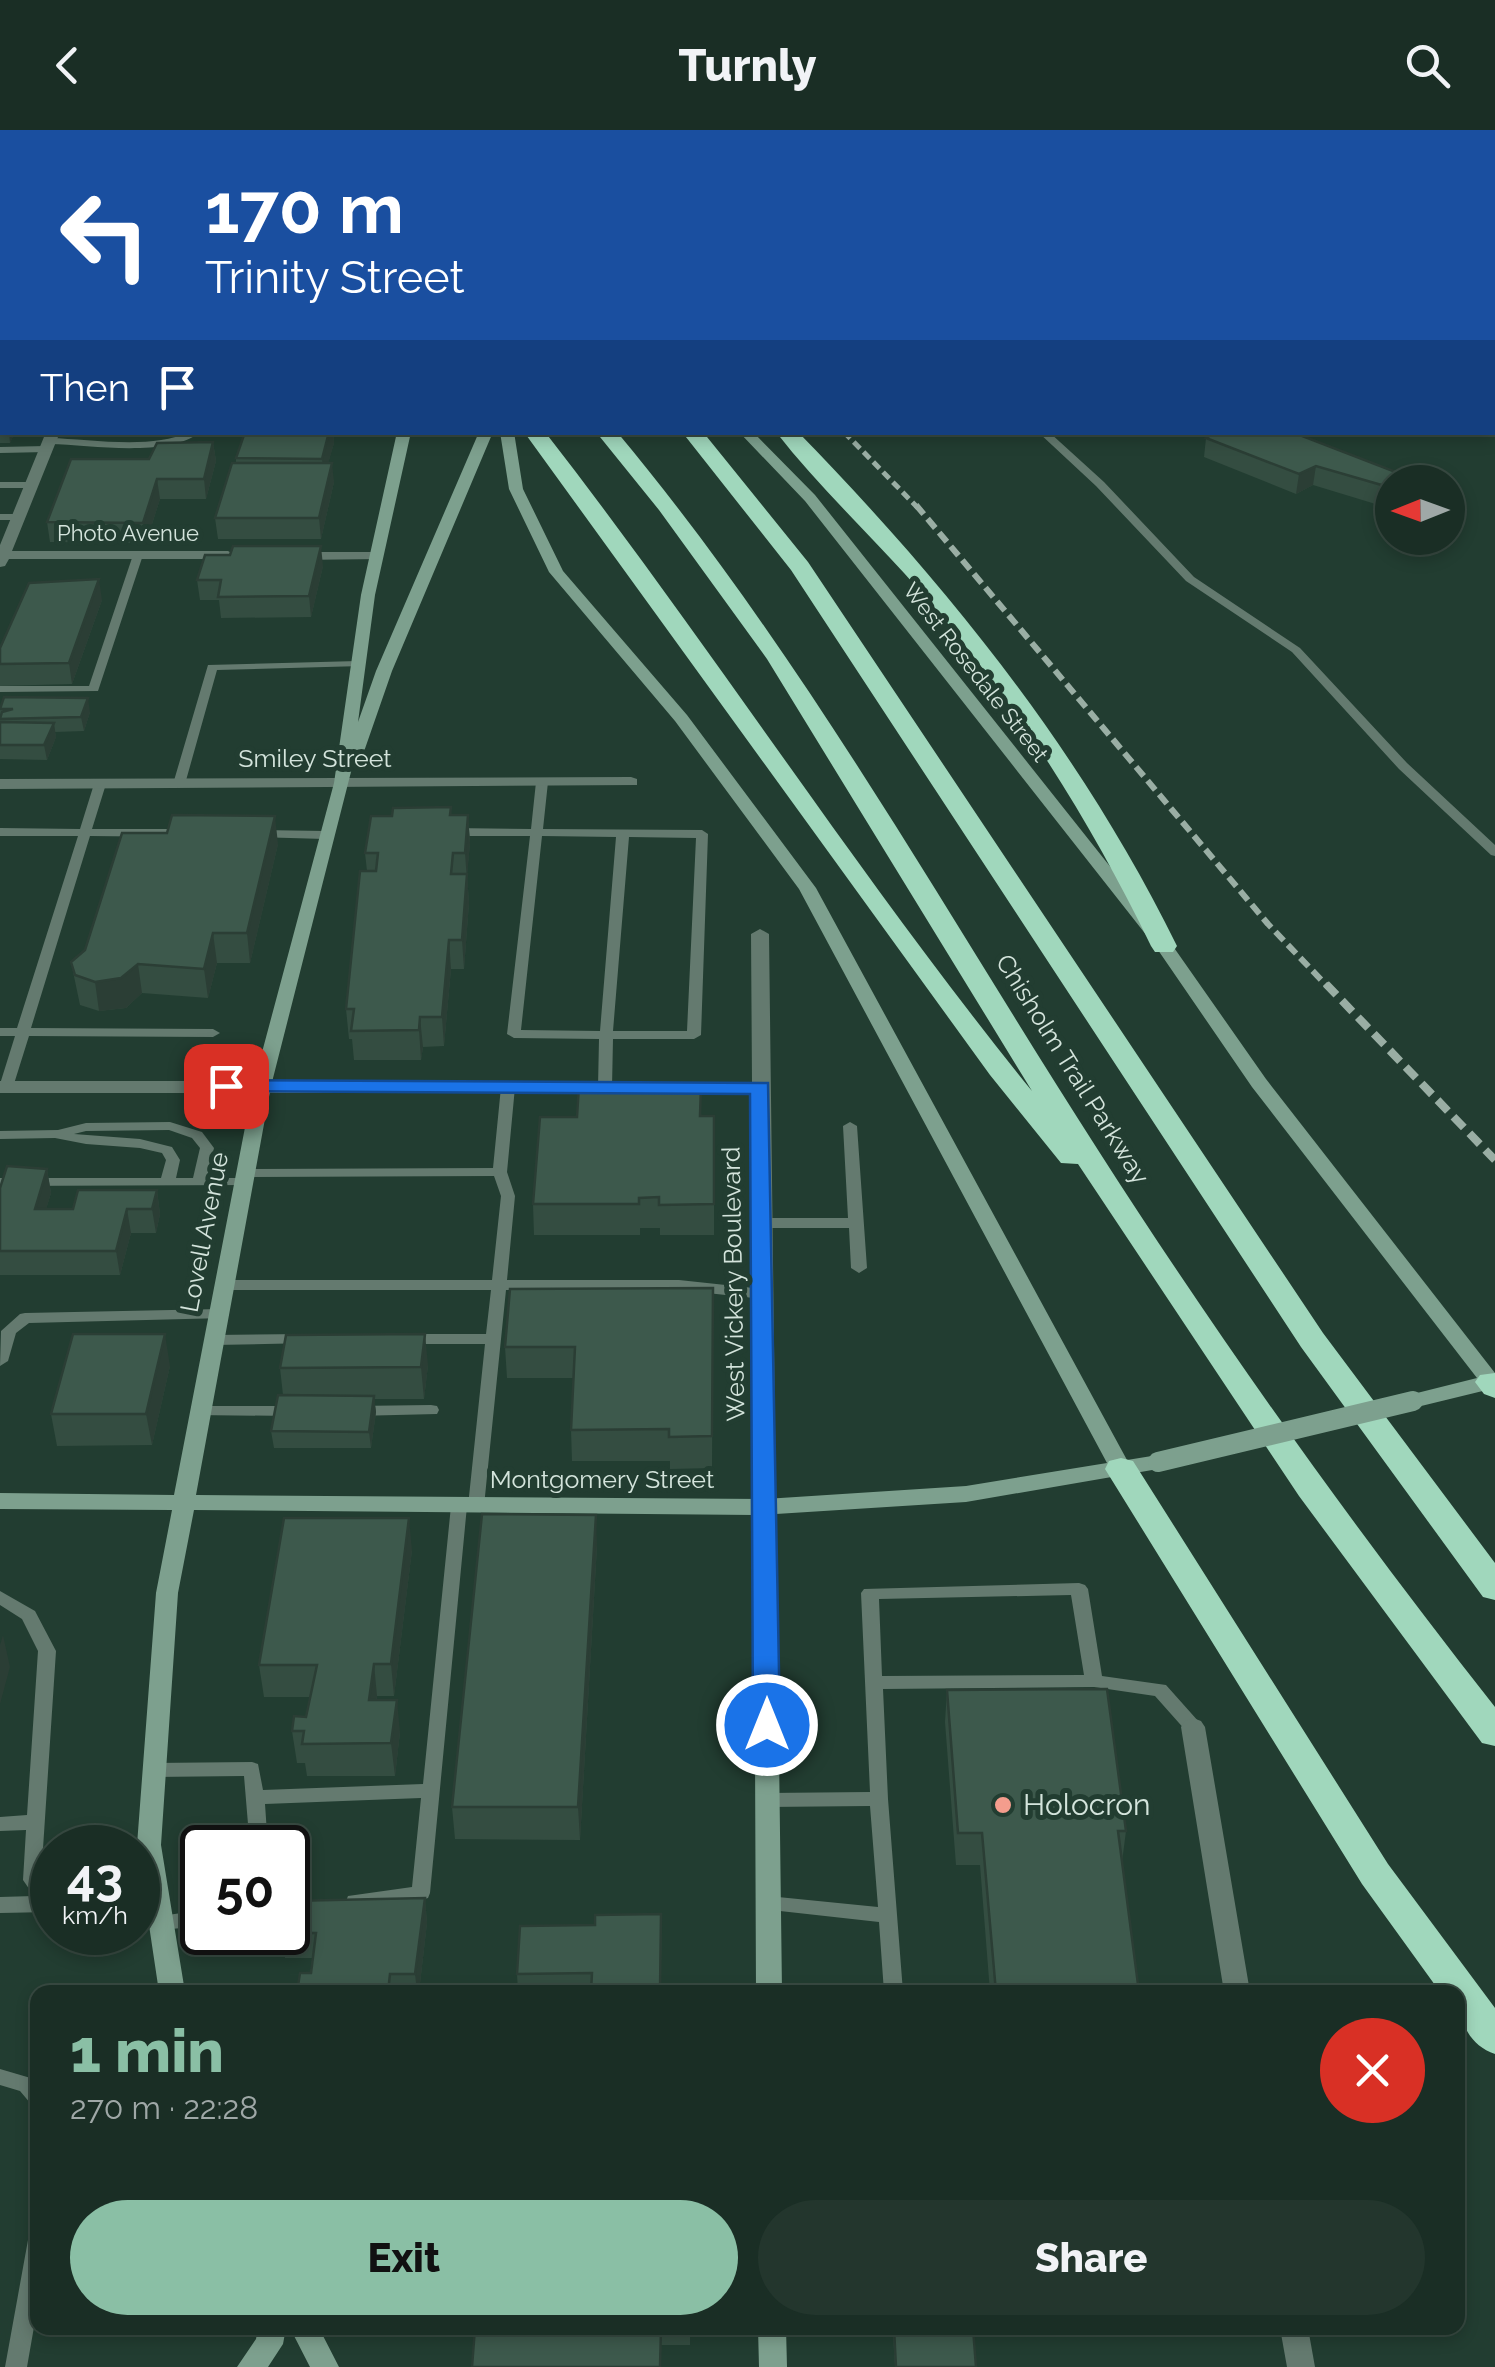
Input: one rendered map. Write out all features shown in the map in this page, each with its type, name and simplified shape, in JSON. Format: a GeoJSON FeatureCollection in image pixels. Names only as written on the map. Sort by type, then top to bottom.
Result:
{"type":"FeatureCollection","features":[{"type":"Feature","properties":{"kind":"highway"},"geometry":{"type":"LineString","coordinates":[[536,435],[757,731],[1003,1076],[1150,1253]]}},
{"type":"Feature","properties":{"kind":"highway","name":"Chisholm Trail Parkway"},"geometry":{"type":"LineString","coordinates":[[608,435],[730,590],[820,721],[1150,1253],[1248,1402],[1495,1733]]}},
{"type":"Feature","properties":{"kind":"highway","name":"Chisholm Trail Parkway"},"geometry":{"type":"LineString","coordinates":[[694,435],[800,567],[1312,1340],[1495,1588]]}},
{"type":"Feature","properties":{"kind":"highway"},"geometry":{"type":"LineString","coordinates":[[789,435],[900,552],[967,634],[1049,746],[1128,872],[1164,946]]}},
{"type":"Feature","properties":{"kind":"highway"},"geometry":{"type":"LineString","coordinates":[[1121,1469],[1365,1859],[1457,1985]]}},
{"type":"Feature","properties":{"kind":"highway"},"geometry":{"type":"LineString","coordinates":[[1465,1997],[1495,2038]]}},
{"type":"Feature","properties":{"kind":"main road","name":"Lovell Avenue"},"geometry":{"type":"LineString","coordinates":[[150,1825],[167,1592],[262,1086],[325,835],[342,783],[376,556],[403,435]]}},
{"type":"Feature","properties":{"kind":"main road"},"geometry":{"type":"LineString","coordinates":[[342,783],[361,744],[384,671],[485,435]]}},
{"type":"Feature","properties":{"kind":"main road","name":"West Rosedale Street"},"geometry":{"type":"LineString","coordinates":[[748,435],[810,498],[1164,946]]}},
{"type":"Feature","properties":{"kind":"main road"},"geometry":{"type":"LineString","coordinates":[[507,436],[516,489],[556,572],[681,718],[807,888],[1121,1469]]}},
{"type":"Feature","properties":{"kind":"main road"},"geometry":{"type":"LineString","coordinates":[[1164,946],[1259,1083],[1493,1385]]}},
{"type":"Feature","properties":{"kind":"main road","name":"Montgomery Street"},"geometry":{"type":"LineString","coordinates":[[0,1501],[765,1507],[966,1494],[1158,1462],[1413,1400],[1493,1385]]}},
{"type":"Feature","properties":{"kind":"main road","name":"West Vickery Boulevard"},"geometry":{"type":"LineString","coordinates":[[765,1507],[769,1985]]}},
{"type":"Feature","properties":{"kind":"main road","name":"Lovell Avenue"},"geometry":{"type":"LineString","coordinates":[[161,1922],[171,1985]]}},
{"type":"Feature","properties":{"kind":"main road"},"geometry":{"type":"LineString","coordinates":[[251,2367],[269,2344],[271,2335]]}},
{"type":"Feature","properties":{"kind":"main road"},"geometry":{"type":"LineString","coordinates":[[308,2335],[324,2367]]}},
{"type":"Feature","properties":{"kind":"main road"},"geometry":{"type":"LineString","coordinates":[[772,2335],[773,2367]]}},
{"type":"Feature","properties":{"kind":"street"},"geometry":{"type":"LineString","coordinates":[[1,557],[50,441]]}},
{"type":"Feature","properties":{"kind":"street","name":"Photo Avenue"},"geometry":{"type":"LineString","coordinates":[[1,557],[237,556]]}},
{"type":"Feature","properties":{"kind":"street"},"geometry":{"type":"LineString","coordinates":[[277,556],[376,556]]}},
{"type":"Feature","properties":{"kind":"street","name":"Smiley Street"},"geometry":{"type":"LineString","coordinates":[[0,784],[630,782]]}},
{"type":"Feature","properties":{"kind":"street","name":"West Vickery Boulevard"},"geometry":{"type":"LineString","coordinates":[[760,934],[765,1507]]}},
{"type":"Feature","properties":{"kind":"street"},"geometry":{"type":"LineString","coordinates":[[3,1086],[614,1088]]}},
{"type":"Feature","properties":{"kind":"street"},"geometry":{"type":"LineString","coordinates":[[663,1088],[761,1088]]}},
{"type":"Feature","properties":{"kind":"street"},"geometry":{"type":"LineString","coordinates":[[1193,1727],[1237,1985]]}},
{"type":"Feature","properties":{"kind":"street"},"geometry":{"type":"LineString","coordinates":[[1295,2335],[1300,2367]]}},
{"type":"Feature","properties":{"kind":"lane"},"geometry":{"type":"LineString","coordinates":[[0,450],[50,441],[170,442],[188,435]]}},
{"type":"Feature","properties":{"kind":"lane"},"geometry":{"type":"LineString","coordinates":[[1046,435],[1100,484],[1190,578],[1296,650],[1403,766],[1495,852]]}},
{"type":"Feature","properties":{"kind":"lane"},"geometry":{"type":"LineString","coordinates":[[0,485],[32,485]]}},
{"type":"Feature","properties":{"kind":"lane"},"geometry":{"type":"LineString","coordinates":[[0,517],[18,518]]}},
{"type":"Feature","properties":{"kind":"lane"},"geometry":{"type":"LineString","coordinates":[[0,689],[94,689],[138,555]]}},
{"type":"Feature","properties":{"kind":"lane"},"geometry":{"type":"LineString","coordinates":[[179,784],[212,666],[358,664]]}},
{"type":"Feature","properties":{"kind":"lane"},"geometry":{"type":"LineString","coordinates":[[426,832],[536,833],[623,834],[702,834],[694,1034],[514,1034],[536,833],[542,782]]}},
{"type":"Feature","properties":{"kind":"lane"},"geometry":{"type":"LineString","coordinates":[[3,1086],[100,784]]}},
{"type":"Feature","properties":{"kind":"lane"},"geometry":{"type":"LineString","coordinates":[[0,832],[196,833]]}},
{"type":"Feature","properties":{"kind":"lane"},"geometry":{"type":"LineString","coordinates":[[243,834],[325,835]]}},
{"type":"Feature","properties":{"kind":"lane"},"geometry":{"type":"LineString","coordinates":[[614,1088],[606,1035],[623,834]]}},
{"type":"Feature","properties":{"kind":"lane"},"geometry":{"type":"LineString","coordinates":[[0,1032],[213,1033]]}},
{"type":"Feature","properties":{"kind":"lane"},"geometry":{"type":"LineString","coordinates":[[326,1904],[421,1893],[468,1506],[493,1339],[508,1196],[500,1172],[508,1087]]}},
{"type":"Feature","properties":{"kind":"lane"},"geometry":{"type":"LineString","coordinates":[[0,1135],[58,1134],[86,1126],[170,1126],[198,1135],[207,1148],[199,1182]]}},
{"type":"Feature","properties":{"kind":"lane"},"geometry":{"type":"LineString","coordinates":[[850,1126],[859,1268]]}},
{"type":"Feature","properties":{"kind":"lane"},"geometry":{"type":"LineString","coordinates":[[58,1134],[84,1143],[148,1143],[167,1150],[173,1160],[167,1182]]}},
{"type":"Feature","properties":{"kind":"lane"},"geometry":{"type":"LineString","coordinates":[[0,1182],[199,1182],[500,1172]]}},
{"type":"Feature","properties":{"kind":"lane"},"geometry":{"type":"LineString","coordinates":[[762,1224],[856,1223]]}},
{"type":"Feature","properties":{"kind":"lane"},"geometry":{"type":"LineString","coordinates":[[225,1285],[679,1285],[762,1294]]}},
{"type":"Feature","properties":{"kind":"lane"},"geometry":{"type":"LineString","coordinates":[[0,1361],[9,1331],[25,1318],[220,1314]]}},
{"type":"Feature","properties":{"kind":"lane"},"geometry":{"type":"LineString","coordinates":[[214,1340],[314,1339]]}},
{"type":"Feature","properties":{"kind":"lane"},"geometry":{"type":"LineString","coordinates":[[394,1339],[493,1339]]}},
{"type":"Feature","properties":{"kind":"lane"},"geometry":{"type":"LineString","coordinates":[[336,1410],[432,1410]]}},
{"type":"Feature","properties":{"kind":"lane"},"geometry":{"type":"LineString","coordinates":[[201,1411],[316,1411]]}},
{"type":"Feature","properties":{"kind":"lane"},"geometry":{"type":"LineString","coordinates":[[893,1985],[879,1799],[870,1594],[1079,1589],[1094,1681]]}},
{"type":"Feature","properties":{"kind":"lane"},"geometry":{"type":"LineString","coordinates":[[0,1596],[29,1615],[47,1652],[36,1825]]}},
{"type":"Feature","properties":{"kind":"lane"},"geometry":{"type":"LineString","coordinates":[[874,1683],[1094,1681],[1160,1690],[1193,1727]]}},
{"type":"Feature","properties":{"kind":"lane"},"geometry":{"type":"LineString","coordinates":[[153,1770],[252,1768],[257,1825]]}},
{"type":"Feature","properties":{"kind":"lane"},"geometry":{"type":"LineString","coordinates":[[255,1796],[432,1791]]}},
{"type":"Feature","properties":{"kind":"lane"},"geometry":{"type":"LineString","coordinates":[[768,1800],[879,1799]]}},
{"type":"Feature","properties":{"kind":"lane"},"geometry":{"type":"LineString","coordinates":[[0,1824],[36,1822]]}},
{"type":"Feature","properties":{"kind":"lane"},"geometry":{"type":"LineString","coordinates":[[0,1905],[30,1904]]}},
{"type":"Feature","properties":{"kind":"lane"},"geometry":{"type":"LineString","coordinates":[[768,1904],[888,1914]]}},
{"type":"Feature","properties":{"kind":"lane"},"geometry":{"type":"LineString","coordinates":[[161,1922],[180,1920]]}},
{"type":"Feature","properties":{"kind":"lane"},"geometry":{"type":"LineString","coordinates":[[0,2077],[30,2089]]}},
{"type":"Feature","properties":{"kind":"lane"},"geometry":{"type":"LineString","coordinates":[[16,2367],[30,2286]]}},
{"type":"Feature","properties":{"kind":"building"},"geometry":{"type":"Polygon","coordinates":[[[244,435],[328,435],[322,459],[236,458],[244,435]]]}},
{"type":"Feature","properties":{"kind":"building"},"geometry":{"type":"Polygon","coordinates":[[[1300,435],[1378,465],[1375,483],[1316,466],[1299,474],[1206,438],[1300,435]]]}},
{"type":"Feature","properties":{"kind":"building"},"geometry":{"type":"Polygon","coordinates":[[[213,442],[204,479],[157,479],[143,523],[47,522],[71,459],[149,459],[157,443],[213,442]]]}},
{"type":"Feature","properties":{"kind":"building"},"geometry":{"type":"Polygon","coordinates":[[[232,463],[332,463],[319,518],[215,518],[232,463]]]}},
{"type":"Feature","properties":{"kind":"building"},"geometry":{"type":"Polygon","coordinates":[[[233,546],[321,546],[309,596],[218,597],[221,580],[197,580],[205,555],[230,555],[233,546]]]}},
{"type":"Feature","properties":{"kind":"building"},"geometry":{"type":"Polygon","coordinates":[[[99,579],[69,663],[0,664],[0,648],[29,583],[99,579]]]}},
{"type":"Feature","properties":{"kind":"building"},"geometry":{"type":"Polygon","coordinates":[[[4,697],[88,698],[81,717],[0,719],[2,712],[13,709],[0,709],[4,697]]]}},
{"type":"Feature","properties":{"kind":"building"},"geometry":{"type":"Polygon","coordinates":[[[0,722],[54,723],[44,745],[0,745],[0,722]]]}},
{"type":"Feature","properties":{"kind":"building"},"geometry":{"type":"Polygon","coordinates":[[[451,807],[450,815],[468,815],[465,853],[453,853],[451,874],[467,874],[462,940],[449,940],[442,1017],[420,1017],[419,1030],[351,1031],[354,1009],[346,1009],[360,871],[376,871],[378,853],[365,853],[371,816],[392,816],[393,808],[451,807]]]}},
{"type":"Feature","properties":{"kind":"building"},"geometry":{"type":"Polygon","coordinates":[[[172,815],[275,816],[247,933],[213,933],[204,969],[138,964],[121,978],[95,982],[75,975],[71,962],[85,950],[122,833],[167,833],[172,815]]]}},
{"type":"Feature","properties":{"kind":"building"},"geometry":{"type":"Polygon","coordinates":[[[579,1085],[701,1085],[700,1116],[714,1116],[714,1204],[659,1205],[659,1197],[639,1198],[639,1204],[533,1204],[540,1117],[577,1117],[579,1085]]]}},
{"type":"Feature","properties":{"kind":"building"},"geometry":{"type":"Polygon","coordinates":[[[7,1166],[47,1169],[35,1209],[73,1209],[78,1190],[157,1190],[152,1209],[127,1209],[116,1251],[0,1251],[0,1188],[7,1166]]]}},
{"type":"Feature","properties":{"kind":"building"},"geometry":{"type":"Polygon","coordinates":[[[713,1288],[712,1436],[669,1437],[669,1429],[571,1430],[575,1347],[505,1347],[510,1289],[713,1288]]]}},
{"type":"Feature","properties":{"kind":"building"},"geometry":{"type":"Polygon","coordinates":[[[73,1334],[165,1334],[146,1414],[51,1414],[73,1334]]]}},
{"type":"Feature","properties":{"kind":"building"},"geometry":{"type":"Polygon","coordinates":[[[425,1334],[421,1367],[280,1368],[286,1335],[425,1334]]]}},
{"type":"Feature","properties":{"kind":"building"},"geometry":{"type":"Polygon","coordinates":[[[278,1395],[374,1396],[369,1432],[271,1431],[278,1395]]]}},
{"type":"Feature","properties":{"kind":"building"},"geometry":{"type":"Polygon","coordinates":[[[482,1514],[596,1515],[578,1807],[452,1807],[482,1514]]]}},
{"type":"Feature","properties":{"kind":"building"},"geometry":{"type":"Polygon","coordinates":[[[284,1518],[409,1518],[391,1664],[374,1664],[369,1700],[397,1700],[391,1743],[302,1744],[304,1731],[292,1731],[294,1716],[306,1717],[317,1665],[259,1665],[284,1518]]]}},
{"type":"Feature","properties":{"kind":"building"},"geometry":{"type":"Polygon","coordinates":[[[1107,1689],[1126,1831],[1118,1831],[1138,1985],[995,1985],[982,1833],[958,1833],[947,1690],[1107,1689]]]}},
{"type":"Feature","properties":{"kind":"building"},"geometry":{"type":"Polygon","coordinates":[[[425,1898],[415,1974],[390,1974],[389,1985],[298,1985],[300,1973],[311,1973],[316,1933],[310,1933],[310,1901],[425,1898]]]}},
{"type":"Feature","properties":{"kind":"building"},"geometry":{"type":"Polygon","coordinates":[[[661,1914],[660,1985],[591,1985],[592,1973],[517,1974],[520,1926],[595,1925],[595,1915],[661,1914]]]}},
{"type":"Feature","properties":{"kind":"building"},"geometry":{"type":"Polygon","coordinates":[[[474,2335],[661,2335],[660,2367],[472,2367],[474,2335]]]}},
{"type":"Feature","properties":{"kind":"building"},"geometry":{"type":"Polygon","coordinates":[[[894,2335],[974,2335],[976,2367],[896,2367],[894,2335]]]}},
{"type":"Feature","properties":{"kind":"railway"},"geometry":{"type":"LineString","coordinates":[[847,435],[918,508]]}},
{"type":"Feature","properties":{"kind":"railway"},"geometry":{"type":"LineString","coordinates":[[916,505],[1268,924],[1328,987]]}},
{"type":"Feature","properties":{"kind":"railway"},"geometry":{"type":"LineString","coordinates":[[1326,984],[1495,1160]]}},
{"type":"Feature","properties":{"kind":"place","name":"Holocron"},"geometry":{"type":"Point","coordinates":[1003,1805]}},
{"type":"Feature","properties":{"kind":"route"},"geometry":{"type":"LineString","coordinates":[[226,1086],[761,1088],[767,1725]]}}]}
